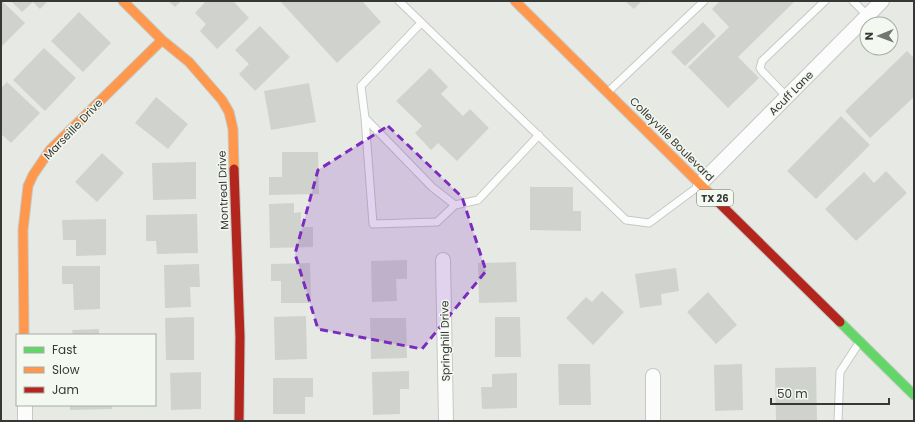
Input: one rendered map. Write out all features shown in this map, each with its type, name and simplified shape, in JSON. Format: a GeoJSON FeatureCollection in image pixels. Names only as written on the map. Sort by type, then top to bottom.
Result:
{"type":"FeatureCollection","features":[{"type":"Feature","properties":{"kind":"street","name":"Montreal Drive"},"geometry":{"type":"LineString","coordinates":[[123,1],[162,40],[189,62],[222,100],[230,112],[233,129],[240,337],[238,421]]}},
{"type":"Feature","properties":{"kind":"street","name":"Colleyville Boulevard"},"geometry":{"type":"LineString","coordinates":[[515,1],[914,395]]}},
{"type":"Feature","properties":{"kind":"street","name":"Acuff Lane"},"geometry":{"type":"LineString","coordinates":[[868,16],[882,1]]}},
{"type":"Feature","properties":{"kind":"street","name":"Acuff Lane"},"geometry":{"type":"LineString","coordinates":[[700,184],[859,25]]}},
{"type":"Feature","properties":{"kind":"street","name":"Marseille Drive"},"geometry":{"type":"LineString","coordinates":[[24,334],[23,230],[28,186],[33,175],[50,150],[162,40]]}},
{"type":"Feature","properties":{"kind":"street","name":"Springhill Drive"},"geometry":{"type":"LineString","coordinates":[[443,260],[446,421]]}},
{"type":"Feature","properties":{"kind":"street"},"geometry":{"type":"LineString","coordinates":[[653,376],[653,421]]}},
{"type":"Feature","properties":{"kind":"street"},"geometry":{"type":"LineString","coordinates":[[25,406],[25,421]]}},
{"type":"Feature","properties":{"kind":"lane"},"geometry":{"type":"LineString","coordinates":[[400,1],[626,220],[649,223],[700,184]]}},
{"type":"Feature","properties":{"kind":"lane"},"geometry":{"type":"LineString","coordinates":[[608,93],[704,1]]}},
{"type":"Feature","properties":{"kind":"lane"},"geometry":{"type":"LineString","coordinates":[[787,97],[762,71],[762,61],[825,1]]}},
{"type":"Feature","properties":{"kind":"lane"},"geometry":{"type":"LineString","coordinates":[[853,1],[868,16]]}},
{"type":"Feature","properties":{"kind":"lane"},"geometry":{"type":"LineString","coordinates":[[422,23],[361,86],[365,118],[373,224],[437,222],[455,205],[478,200],[539,135]]}},
{"type":"Feature","properties":{"kind":"lane"},"geometry":{"type":"LineString","coordinates":[[365,118],[432,187],[455,205]]}},
{"type":"Feature","properties":{"kind":"lane"},"geometry":{"type":"LineString","coordinates":[[838,421],[840,372],[860,342]]}},
{"type":"Feature","properties":{"kind":"highlighted area"},"geometry":{"type":"Polygon","coordinates":[[[388,126],[462,197],[486,271],[422,349],[318,329],[295,254],[318,170],[388,126]]]}},
{"type":"Feature","properties":{"kind":"building"},"geometry":{"type":"Polygon","coordinates":[[[1,1],[25,23],[1,47],[1,1]]]}},
{"type":"Feature","properties":{"kind":"building"},"geometry":{"type":"Polygon","coordinates":[[[11,1],[48,1],[40,9],[33,2],[22,12],[11,1]]]}},
{"type":"Feature","properties":{"kind":"building"},"geometry":{"type":"Polygon","coordinates":[[[168,1],[181,1],[175,7],[168,1]]]}},
{"type":"Feature","properties":{"kind":"building"},"geometry":{"type":"Polygon","coordinates":[[[206,1],[233,1],[249,18],[217,49],[200,31],[206,24],[195,13],[206,1]]]}},
{"type":"Feature","properties":{"kind":"building"},"geometry":{"type":"Polygon","coordinates":[[[280,1],[362,1],[381,22],[337,63],[280,1]]]}},
{"type":"Feature","properties":{"kind":"building"},"geometry":{"type":"Polygon","coordinates":[[[625,1],[642,1],[634,9],[625,1]]]}},
{"type":"Feature","properties":{"kind":"building"},"geometry":{"type":"Polygon","coordinates":[[[720,1],[795,1],[738,57],[759,78],[728,108],[688,67],[729,27],[712,9],[720,1]]]}},
{"type":"Feature","properties":{"kind":"building"},"geometry":{"type":"Polygon","coordinates":[[[79,12],[111,43],[83,72],[51,41],[79,12]]]}},
{"type":"Feature","properties":{"kind":"building"},"geometry":{"type":"Polygon","coordinates":[[[703,22],[716,36],[685,66],[671,52],[703,22]]]}},
{"type":"Feature","properties":{"kind":"building"},"geometry":{"type":"Polygon","coordinates":[[[260,26],[290,57],[255,91],[239,74],[249,64],[235,50],[260,26]]]}},
{"type":"Feature","properties":{"kind":"building"},"geometry":{"type":"Polygon","coordinates":[[[44,48],[76,78],[45,111],[13,80],[44,48]]]}},
{"type":"Feature","properties":{"kind":"building"},"geometry":{"type":"Polygon","coordinates":[[[907,51],[914,58],[914,97],[870,138],[845,111],[907,51]]]}},
{"type":"Feature","properties":{"kind":"building"},"geometry":{"type":"Polygon","coordinates":[[[430,68],[448,87],[441,94],[463,116],[470,109],[489,128],[457,161],[438,143],[431,150],[415,133],[422,126],[396,101],[430,68]]]}},
{"type":"Feature","properties":{"kind":"building"},"geometry":{"type":"Polygon","coordinates":[[[7,82],[40,113],[11,143],[1,134],[1,88],[7,82]]]}},
{"type":"Feature","properties":{"kind":"building"},"geometry":{"type":"Polygon","coordinates":[[[309,83],[316,122],[271,130],[264,91],[309,83]]]}},
{"type":"Feature","properties":{"kind":"building"},"geometry":{"type":"Polygon","coordinates":[[[156,97],[188,124],[168,149],[135,123],[156,97]]]}},
{"type":"Feature","properties":{"kind":"building"},"geometry":{"type":"Polygon","coordinates":[[[841,116],[870,145],[816,199],[787,171],[841,116]]]}},
{"type":"Feature","properties":{"kind":"building"},"geometry":{"type":"Polygon","coordinates":[[[282,152],[318,152],[319,194],[269,195],[269,177],[282,177],[282,152]]]}},
{"type":"Feature","properties":{"kind":"building"},"geometry":{"type":"Polygon","coordinates":[[[102,153],[124,173],[97,202],[75,182],[102,153]]]}},
{"type":"Feature","properties":{"kind":"building"},"geometry":{"type":"Polygon","coordinates":[[[196,162],[196,199],[153,200],[152,163],[196,162]]]}},
{"type":"Feature","properties":{"kind":"building"},"geometry":{"type":"Polygon","coordinates":[[[886,171],[907,193],[856,241],[825,209],[864,172],[874,183],[886,171]]]}},
{"type":"Feature","properties":{"kind":"building"},"geometry":{"type":"Polygon","coordinates":[[[530,187],[573,187],[573,211],[581,211],[581,231],[530,230],[530,187]]]}},
{"type":"Feature","properties":{"kind":"building"},"geometry":{"type":"Polygon","coordinates":[[[294,203],[294,213],[301,212],[301,227],[313,227],[313,247],[270,248],[269,204],[294,203]]]}},
{"type":"Feature","properties":{"kind":"building"},"geometry":{"type":"Polygon","coordinates":[[[197,214],[198,253],[157,254],[156,241],[146,241],[146,215],[197,214]]]}},
{"type":"Feature","properties":{"kind":"building"},"geometry":{"type":"Polygon","coordinates":[[[106,219],[106,255],[76,256],[76,240],[63,240],[62,220],[106,219]]]}},
{"type":"Feature","properties":{"kind":"building"},"geometry":{"type":"Polygon","coordinates":[[[407,260],[407,279],[396,279],[397,301],[372,302],[371,261],[407,260]]]}},
{"type":"Feature","properties":{"kind":"building"},"geometry":{"type":"Polygon","coordinates":[[[516,262],[517,302],[479,303],[478,263],[516,262]]]}},
{"type":"Feature","properties":{"kind":"building"},"geometry":{"type":"Polygon","coordinates":[[[310,263],[311,303],[281,303],[281,281],[271,281],[271,264],[310,263]]]}},
{"type":"Feature","properties":{"kind":"building"},"geometry":{"type":"Polygon","coordinates":[[[199,264],[200,287],[190,287],[191,307],[165,308],[164,265],[199,264]]]}},
{"type":"Feature","properties":{"kind":"building"},"geometry":{"type":"Polygon","coordinates":[[[62,266],[100,266],[100,309],[74,310],[73,284],[62,284],[62,266]]]}},
{"type":"Feature","properties":{"kind":"building"},"geometry":{"type":"Polygon","coordinates":[[[676,268],[679,291],[661,294],[662,305],[640,308],[635,274],[676,268]]]}},
{"type":"Feature","properties":{"kind":"building"},"geometry":{"type":"Polygon","coordinates":[[[602,291],[624,312],[593,345],[566,318],[586,297],[592,302],[602,291]]]}},
{"type":"Feature","properties":{"kind":"building"},"geometry":{"type":"Polygon","coordinates":[[[708,292],[737,325],[716,344],[687,312],[708,292]]]}},
{"type":"Feature","properties":{"kind":"building"},"geometry":{"type":"Polygon","coordinates":[[[306,316],[307,359],[275,360],[274,317],[306,316]]]}},
{"type":"Feature","properties":{"kind":"building"},"geometry":{"type":"Polygon","coordinates":[[[194,317],[194,360],[166,360],[165,318],[194,317]]]}},
{"type":"Feature","properties":{"kind":"building"},"geometry":{"type":"Polygon","coordinates":[[[495,317],[520,317],[521,357],[495,357],[495,317]]]}},
{"type":"Feature","properties":{"kind":"building"},"geometry":{"type":"Polygon","coordinates":[[[370,318],[406,318],[407,358],[371,359],[370,318]]]}},
{"type":"Feature","properties":{"kind":"building"},"geometry":{"type":"Polygon","coordinates":[[[99,329],[99,334],[73,334],[72,330],[99,329]]]}},
{"type":"Feature","properties":{"kind":"building"},"geometry":{"type":"Polygon","coordinates":[[[558,364],[590,364],[591,405],[559,405],[558,364]]]}},
{"type":"Feature","properties":{"kind":"building"},"geometry":{"type":"Polygon","coordinates":[[[742,364],[743,410],[715,411],[714,365],[742,364]]]}},
{"type":"Feature","properties":{"kind":"building"},"geometry":{"type":"Polygon","coordinates":[[[816,367],[817,421],[776,421],[775,368],[816,367]]]}},
{"type":"Feature","properties":{"kind":"building"},"geometry":{"type":"Polygon","coordinates":[[[409,371],[409,389],[400,389],[400,414],[373,415],[372,372],[409,371]]]}},
{"type":"Feature","properties":{"kind":"building"},"geometry":{"type":"Polygon","coordinates":[[[201,372],[201,409],[171,410],[170,373],[201,372]]]}},
{"type":"Feature","properties":{"kind":"building"},"geometry":{"type":"Polygon","coordinates":[[[517,373],[517,408],[482,409],[481,387],[492,387],[492,374],[517,373]]]}},
{"type":"Feature","properties":{"kind":"building"},"geometry":{"type":"Polygon","coordinates":[[[273,378],[313,378],[313,397],[305,397],[305,414],[273,414],[273,378]]]}},
{"type":"Feature","properties":{"kind":"building"},"geometry":{"type":"Polygon","coordinates":[[[70,406],[112,406],[112,409],[70,410],[70,406]]]}},
{"type":"Feature","properties":{"kind":"traffic: fast"},"geometry":{"type":"LineString","coordinates":[[840,322],[914,395]]}},
{"type":"Feature","properties":{"kind":"traffic: slow"},"geometry":{"type":"LineString","coordinates":[[123,1],[162,40],[189,62],[222,100],[229,112],[233,129],[234,169]]}},
{"type":"Feature","properties":{"kind":"traffic: slow"},"geometry":{"type":"LineString","coordinates":[[515,1],[712,196]]}},
{"type":"Feature","properties":{"kind":"traffic: slow"},"geometry":{"type":"LineString","coordinates":[[24,334],[23,230],[28,186],[33,175],[50,150],[162,40]]}},
{"type":"Feature","properties":{"kind":"traffic: jam"},"geometry":{"type":"LineString","coordinates":[[234,169],[240,337],[239,421]]}},
{"type":"Feature","properties":{"kind":"traffic: jam"},"geometry":{"type":"LineString","coordinates":[[712,196],[840,322]]}}]}
